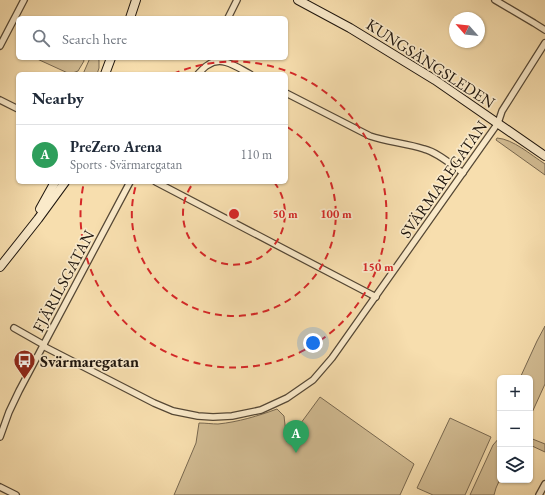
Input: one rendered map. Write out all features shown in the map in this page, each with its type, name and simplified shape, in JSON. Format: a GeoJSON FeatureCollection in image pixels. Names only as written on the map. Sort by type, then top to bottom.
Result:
{"type":"FeatureCollection","features":[{"type":"Feature","properties":{"kind":"main road"},"geometry":{"type":"LineString","coordinates":[[126,16],[130,0]]}},
{"type":"Feature","properties":{"kind":"main road"},"geometry":{"type":"LineString","coordinates":[[131,16],[136,0]]}},
{"type":"Feature","properties":{"kind":"main road","name":"KUNGSÄNGSLEDEN"},"geometry":{"type":"LineString","coordinates":[[298,0],[350,28],[435,80],[545,156]]}},
{"type":"Feature","properties":{"kind":"main road"},"geometry":{"type":"LineString","coordinates":[[106,72],[111,60]]}},
{"type":"Feature","properties":{"kind":"main road"},"geometry":{"type":"LineString","coordinates":[[112,72],[115,60]]}},
{"type":"Feature","properties":{"kind":"main road"},"geometry":{"type":"LineString","coordinates":[[0,259],[22,235],[42,206],[54,184]]}},
{"type":"Feature","properties":{"kind":"main road"},"geometry":{"type":"LineString","coordinates":[[0,267],[64,184]]}},
{"type":"Feature","properties":{"kind":"street"},"geometry":{"type":"LineString","coordinates":[[0,46],[24,0]]}},
{"type":"Feature","properties":{"kind":"street"},"geometry":{"type":"LineString","coordinates":[[229,16],[237,0]]}},
{"type":"Feature","properties":{"kind":"street"},"geometry":{"type":"LineString","coordinates":[[495,0],[545,30]]}},
{"type":"Feature","properties":{"kind":"street","name":"SVÄRMAREGATAN"},"geometry":{"type":"LineString","coordinates":[[14,328],[44,346],[154,403],[173,411],[198,416],[232,416],[261,410],[287,398],[313,380],[332,358],[498,123],[502,111],[545,43]]}},
{"type":"Feature","properties":{"kind":"street"},"geometry":{"type":"LineString","coordinates":[[208,65],[209,60]]}},
{"type":"Feature","properties":{"kind":"street"},"geometry":{"type":"LineString","coordinates":[[200,72],[208,65],[216,61],[227,62],[246,72]]}},
{"type":"Feature","properties":{"kind":"street"},"geometry":{"type":"LineString","coordinates":[[288,94],[370,136],[381,140],[425,149],[434,153],[463,173]]}},
{"type":"Feature","properties":{"kind":"street"},"geometry":{"type":"LineString","coordinates":[[0,100],[16,108]]}},
{"type":"Feature","properties":{"kind":"street","name":"FJÄRILSGATAN"},"geometry":{"type":"LineString","coordinates":[[0,437],[9,412],[129,184]]}},
{"type":"Feature","properties":{"kind":"street"},"geometry":{"type":"LineString","coordinates":[[160,184],[376,297]]}},
{"type":"Feature","properties":{"kind":"street"},"geometry":{"type":"LineString","coordinates":[[539,495],[545,484]]}},
{"type":"Feature","properties":{"kind":"street"},"geometry":{"type":"LineString","coordinates":[[0,487],[16,495]]}},
{"type":"Feature","properties":{"kind":"shaded area"},"geometry":{"type":"Polygon","coordinates":[[[39,60],[84,60],[78,71],[66,72],[39,60]]]}},
{"type":"Feature","properties":{"kind":"shaded area"},"geometry":{"type":"Polygon","coordinates":[[[89,60],[99,60],[98,72],[84,72],[89,60]]]}},
{"type":"Feature","properties":{"kind":"shaded area"},"geometry":{"type":"Polygon","coordinates":[[[497,138],[516,144],[545,164],[545,175],[496,140],[497,138]]]}},
{"type":"Feature","properties":{"kind":"shaded area"},"geometry":{"type":"Polygon","coordinates":[[[545,326],[545,384],[533,410],[533,375],[521,375],[545,326]]]}},
{"type":"Feature","properties":{"kind":"shaded area"},"geometry":{"type":"Polygon","coordinates":[[[320,397],[414,464],[400,495],[174,495],[196,443],[199,423],[218,424],[233,422],[277,409],[284,416],[287,442],[320,397]]]}},
{"type":"Feature","properties":{"kind":"shaded area"},"geometry":{"type":"Polygon","coordinates":[[[450,418],[491,437],[465,495],[433,495],[417,488],[450,418]]]}},
{"type":"Feature","properties":{"kind":"shaded area"},"geometry":{"type":"Polygon","coordinates":[[[533,439],[545,444],[545,452],[533,446],[533,439]]]}},
{"type":"Feature","properties":{"kind":"shaded area"},"geometry":{"type":"Polygon","coordinates":[[[497,440],[497,483],[498,483],[494,495],[470,495],[493,445],[497,440]]]}},
{"type":"Feature","properties":{"kind":"place","name":"Svärmaregatan"},"geometry":{"type":"Point","coordinates":[25,380]}},
{"type":"Feature","properties":{"kind":"place","name":"PreZero Arena"},"geometry":{"type":"Point","coordinates":[296,453]}}]}
